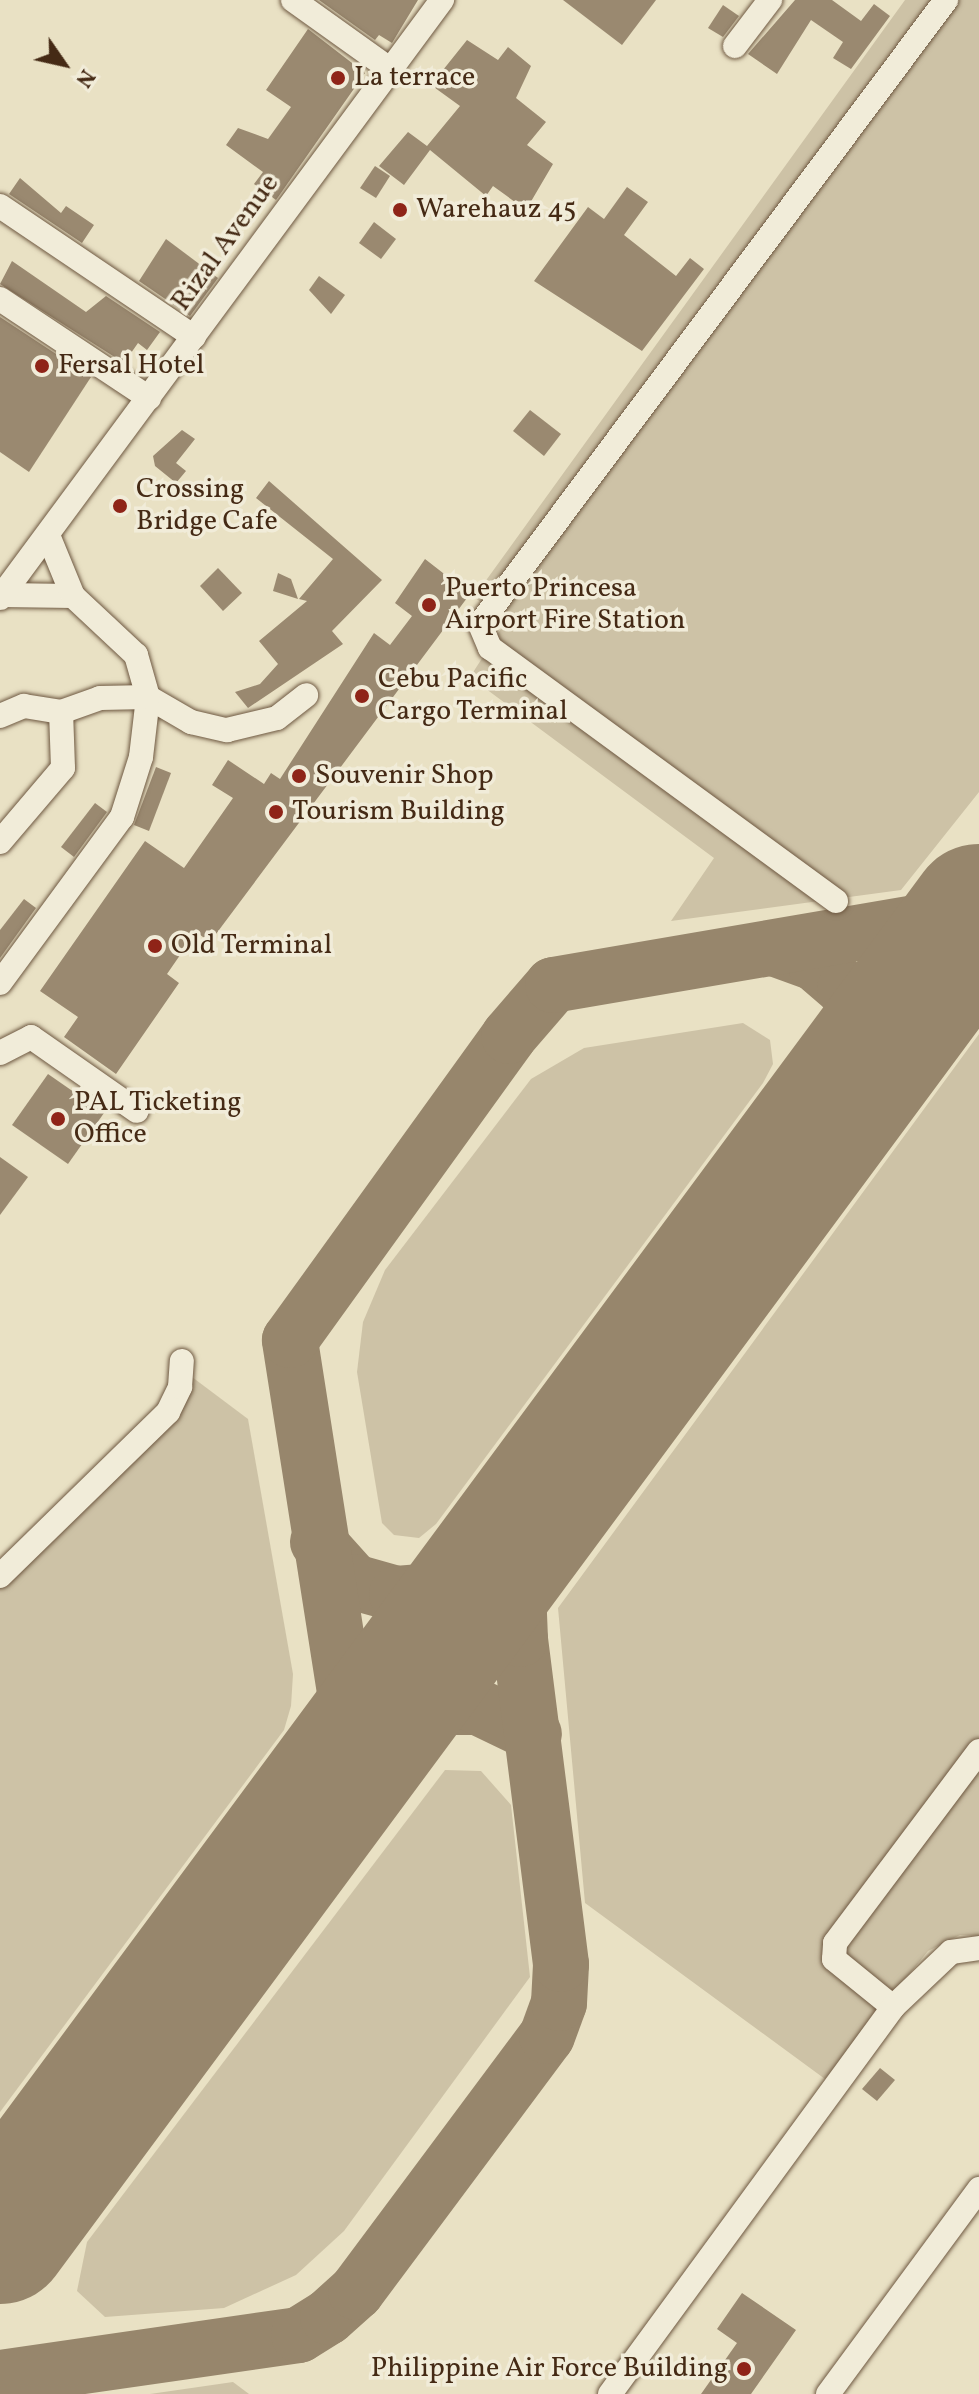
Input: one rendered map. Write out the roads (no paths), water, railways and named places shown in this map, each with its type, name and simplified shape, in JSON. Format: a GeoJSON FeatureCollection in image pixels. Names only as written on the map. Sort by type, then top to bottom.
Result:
{"type":"FeatureCollection","features":[{"type":"Feature","properties":{"kind":"street"},"geometry":{"type":"LineString","coordinates":[[293,0],[391,70]]}},
{"type":"Feature","properties":{"kind":"street","name":"Rizal Avenue"},"geometry":{"type":"LineString","coordinates":[[1,597],[442,0]]}},
{"type":"Feature","properties":{"kind":"street"},"geometry":{"type":"LineString","coordinates":[[735,46],[770,0]]}},
{"type":"Feature","properties":{"kind":"street"},"geometry":{"type":"LineString","coordinates":[[836,901],[490,648],[480,624],[946,0]]}},
{"type":"Feature","properties":{"kind":"street"},"geometry":{"type":"LineString","coordinates":[[0,206],[194,337]]}},
{"type":"Feature","properties":{"kind":"street"},"geometry":{"type":"LineString","coordinates":[[0,299],[149,398]]}},
{"type":"Feature","properties":{"kind":"street"},"geometry":{"type":"LineString","coordinates":[[0,983],[122,817],[141,757],[148,697],[126,638],[73,596],[48,535]]}},
{"type":"Feature","properties":{"kind":"street"},"geometry":{"type":"LineString","coordinates":[[1,597],[73,596]]}},
{"type":"Feature","properties":{"kind":"street"},"geometry":{"type":"LineString","coordinates":[[0,716],[24,706],[61,712],[100,698],[148,697],[206,728],[250,728],[306,695]]}},
{"type":"Feature","properties":{"kind":"street"},"geometry":{"type":"LineString","coordinates":[[0,842],[63,768],[61,712]]}},
{"type":"Feature","properties":{"kind":"street"},"geometry":{"type":"LineString","coordinates":[[0,1053],[31,1037],[137,1111]]}},
{"type":"Feature","properties":{"kind":"street"},"geometry":{"type":"LineString","coordinates":[[0,1576],[168,1412],[180,1387],[182,1361]]}},
{"type":"Feature","properties":{"kind":"street"},"geometry":{"type":"LineString","coordinates":[[893,2007],[834,1959],[835,1943],[979,1751]]}},
{"type":"Feature","properties":{"kind":"street"},"geometry":{"type":"LineString","coordinates":[[610,2394],[893,2007],[951,1952],[979,1948]]}},
{"type":"Feature","properties":{"kind":"street"},"geometry":{"type":"LineString","coordinates":[[828,2394],[979,2189]]}},
{"type":"Feature","properties":{"kind":"place","name":"La terrace"},"geometry":{"type":"Point","coordinates":[338,78]}},
{"type":"Feature","properties":{"kind":"place","name":"Warehauz 45"},"geometry":{"type":"Point","coordinates":[400,210]}},
{"type":"Feature","properties":{"kind":"place","name":"Fersal Hotel"},"geometry":{"type":"Point","coordinates":[42,366]}},
{"type":"Feature","properties":{"kind":"place","name":"Crossing Bridge Cafe"},"geometry":{"type":"Point","coordinates":[120,506]}},
{"type":"Feature","properties":{"kind":"place","name":"Puerto Princesa Airport Fire Station"},"geometry":{"type":"Point","coordinates":[429,605]}},
{"type":"Feature","properties":{"kind":"place","name":"Cebu Pacific Cargo Terminal"},"geometry":{"type":"Point","coordinates":[362,696]}},
{"type":"Feature","properties":{"kind":"place","name":"Souvenir Shop"},"geometry":{"type":"Point","coordinates":[299,776]}},
{"type":"Feature","properties":{"kind":"place","name":"Tourism Building"},"geometry":{"type":"Point","coordinates":[276,812]}},
{"type":"Feature","properties":{"kind":"place","name":"Old Terminal"},"geometry":{"type":"Point","coordinates":[155,946]}},
{"type":"Feature","properties":{"kind":"place","name":"PAL Ticketing Office"},"geometry":{"type":"Point","coordinates":[58,1119]}},
{"type":"Feature","properties":{"kind":"place","name":"Philippine Air Force Building"},"geometry":{"type":"Point","coordinates":[744,2369]}}]}
